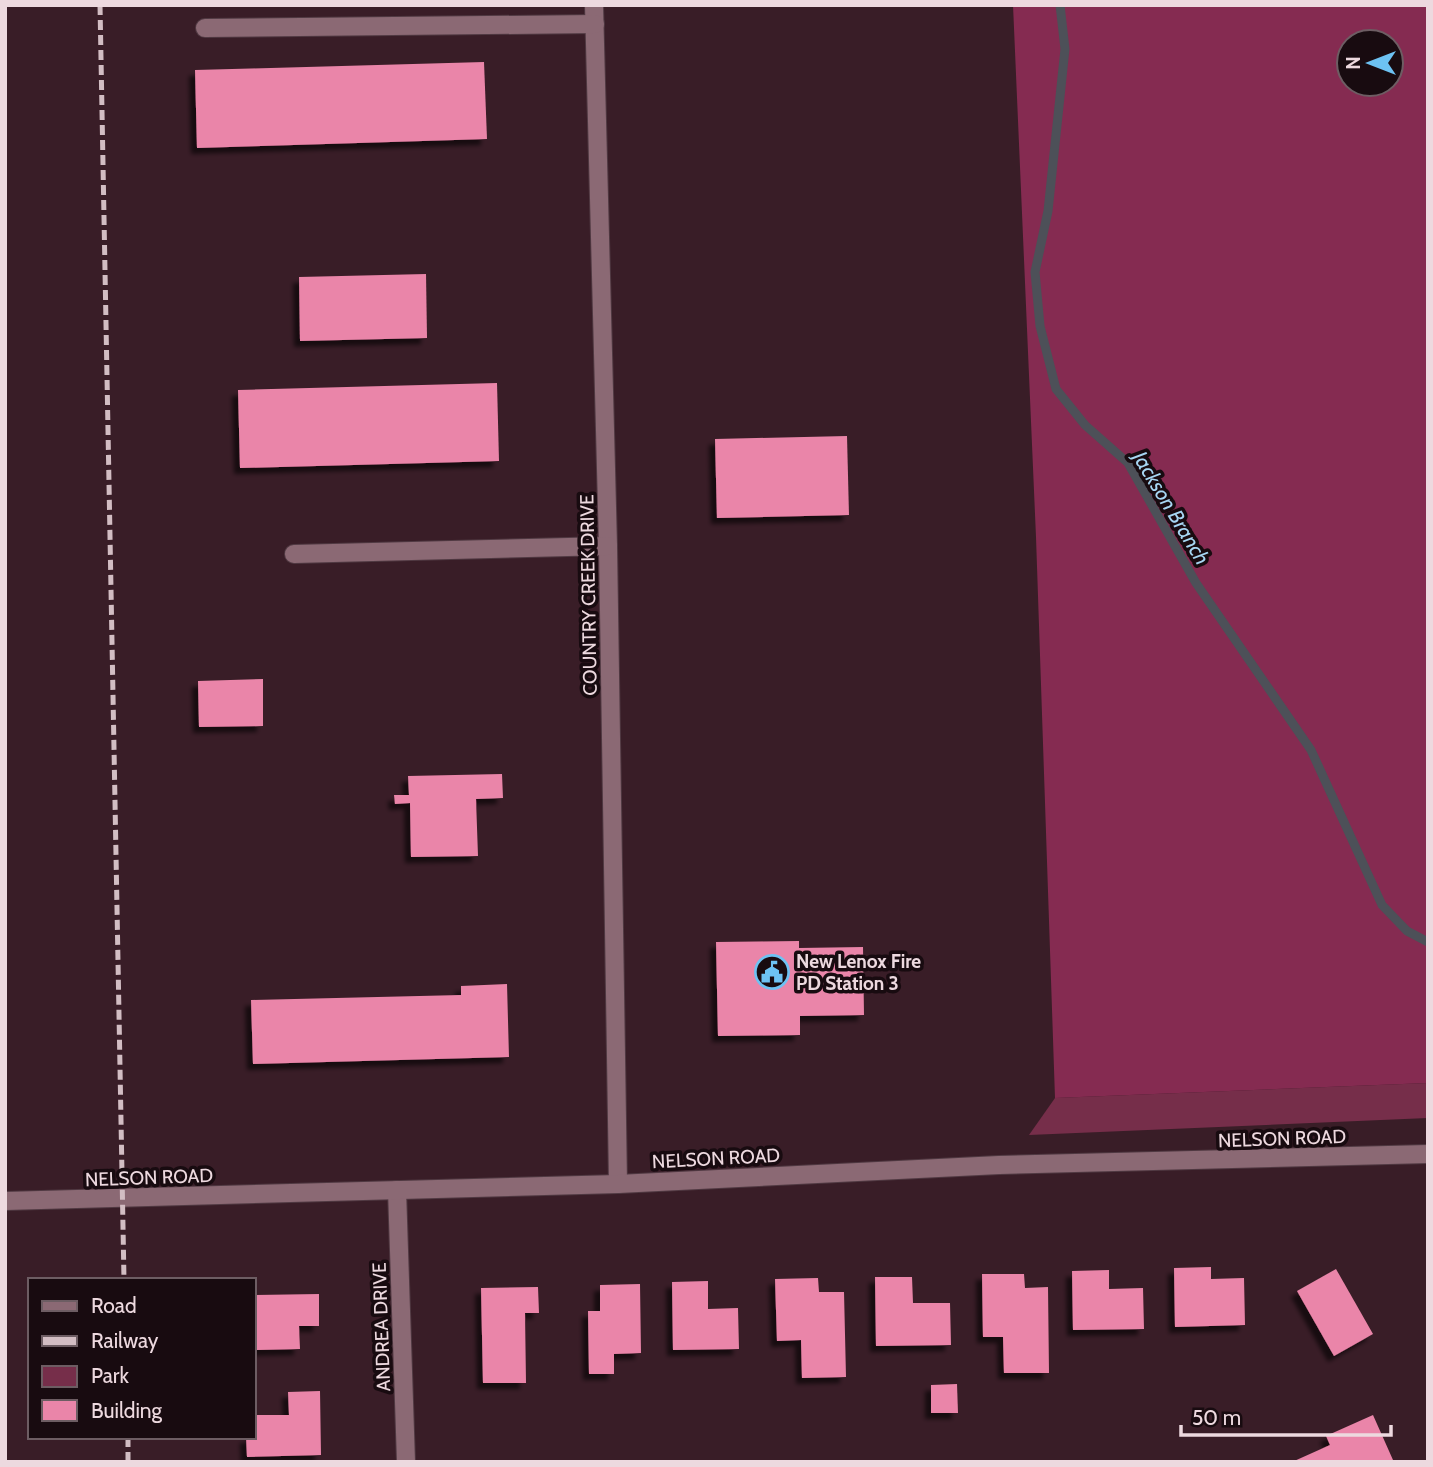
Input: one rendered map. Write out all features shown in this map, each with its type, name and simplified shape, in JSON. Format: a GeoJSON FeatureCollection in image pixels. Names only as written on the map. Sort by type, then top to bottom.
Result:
{"type":"FeatureCollection","features":[{"type":"Feature","properties":{"kind":"street","name":"COUNTRY CREEK DRIVE"},"geometry":{"type":"LineString","coordinates":[[594,5],[608,546],[618,1184]]}},
{"type":"Feature","properties":{"kind":"street"},"geometry":{"type":"LineString","coordinates":[[205,28],[595,24]]}},
{"type":"Feature","properties":{"kind":"street"},"geometry":{"type":"LineString","coordinates":[[294,554],[608,546]]}},
{"type":"Feature","properties":{"kind":"street","name":"NELSON ROAD"},"geometry":{"type":"LineString","coordinates":[[5,1202],[618,1184],[999,1165],[1428,1154]]}},
{"type":"Feature","properties":{"kind":"street","name":"ANDREA DRIVE"},"geometry":{"type":"LineString","coordinates":[[397,1190],[406,1462]]}},
{"type":"Feature","properties":{"kind":"green space"},"geometry":{"type":"Polygon","coordinates":[[[1428,1083],[1428,1118],[1029,1135],[1055,1098],[1428,1083]]]}},
{"type":"Feature","properties":{"kind":"shaded area"},"geometry":{"type":"Polygon","coordinates":[[[1013,5],[1428,5],[1428,1083],[1055,1098],[1036,537],[1013,5]]]}},
{"type":"Feature","properties":{"kind":"building"},"geometry":{"type":"Polygon","coordinates":[[[484,62],[487,139],[197,148],[195,70],[484,62]]]}},
{"type":"Feature","properties":{"kind":"building"},"geometry":{"type":"Polygon","coordinates":[[[426,274],[427,338],[300,341],[299,277],[426,274]]]}},
{"type":"Feature","properties":{"kind":"building"},"geometry":{"type":"Polygon","coordinates":[[[497,383],[499,461],[240,468],[238,390],[497,383]]]}},
{"type":"Feature","properties":{"kind":"building"},"geometry":{"type":"Polygon","coordinates":[[[847,436],[849,515],[717,518],[715,439],[847,436]]]}},
{"type":"Feature","properties":{"kind":"building"},"geometry":{"type":"Polygon","coordinates":[[[263,679],[263,726],[199,727],[198,681],[263,679]]]}},
{"type":"Feature","properties":{"kind":"building"},"geometry":{"type":"Polygon","coordinates":[[[502,774],[503,798],[476,799],[478,856],[411,857],[410,803],[395,804],[394,795],[409,795],[408,776],[502,774]]]}},
{"type":"Feature","properties":{"kind":"building"},"geometry":{"type":"Polygon","coordinates":[[[799,941],[799,948],[863,947],[864,1015],[800,1016],[800,1035],[718,1036],[716,942],[799,941]]]}},
{"type":"Feature","properties":{"kind":"building"},"geometry":{"type":"Polygon","coordinates":[[[507,984],[509,1057],[253,1064],[251,1000],[461,995],[461,986],[507,984]]]}},
{"type":"Feature","properties":{"kind":"building"},"geometry":{"type":"Polygon","coordinates":[[[1211,1267],[1211,1279],[1244,1278],[1245,1325],[1175,1327],[1174,1268],[1211,1267]]]}},
{"type":"Feature","properties":{"kind":"building"},"geometry":{"type":"Polygon","coordinates":[[[1336,1269],[1373,1334],[1334,1356],[1297,1291],[1336,1269]]]}},
{"type":"Feature","properties":{"kind":"building"},"geometry":{"type":"Polygon","coordinates":[[[1109,1270],[1109,1289],[1143,1288],[1144,1329],[1073,1330],[1072,1271],[1109,1270]]]}},
{"type":"Feature","properties":{"kind":"building"},"geometry":{"type":"Polygon","coordinates":[[[982,1274],[1024,1274],[1025,1288],[1048,1287],[1049,1373],[1004,1373],[1003,1337],[983,1337],[982,1274]]]}},
{"type":"Feature","properties":{"kind":"building"},"geometry":{"type":"Polygon","coordinates":[[[875,1277],[912,1277],[913,1303],[950,1303],[951,1345],[876,1346],[875,1277]]]}},
{"type":"Feature","properties":{"kind":"building"},"geometry":{"type":"Polygon","coordinates":[[[818,1278],[819,1292],[844,1292],[846,1377],[802,1378],[801,1340],[777,1341],[775,1279],[818,1278]]]}},
{"type":"Feature","properties":{"kind":"building"},"geometry":{"type":"Polygon","coordinates":[[[708,1281],[708,1309],[738,1308],[739,1349],[673,1350],[672,1282],[708,1281]]]}},
{"type":"Feature","properties":{"kind":"building"},"geometry":{"type":"Polygon","coordinates":[[[640,1284],[641,1353],[614,1354],[614,1374],[589,1374],[588,1311],[600,1311],[600,1285],[640,1284]]]}},
{"type":"Feature","properties":{"kind":"building"},"geometry":{"type":"Polygon","coordinates":[[[538,1287],[539,1313],[525,1313],[526,1383],[483,1383],[481,1288],[538,1287]]]}},
{"type":"Feature","properties":{"kind":"building"},"geometry":{"type":"Polygon","coordinates":[[[319,1294],[319,1326],[299,1326],[300,1349],[257,1350],[256,1295],[319,1294]]]}},
{"type":"Feature","properties":{"kind":"building"},"geometry":{"type":"Polygon","coordinates":[[[957,1384],[958,1413],[931,1413],[931,1385],[957,1384]]]}},
{"type":"Feature","properties":{"kind":"building"},"geometry":{"type":"Polygon","coordinates":[[[320,1391],[321,1455],[247,1457],[246,1439],[256,1439],[256,1415],[289,1415],[288,1392],[320,1391]]]}},
{"type":"Feature","properties":{"kind":"building"},"geometry":{"type":"Polygon","coordinates":[[[1373,1415],[1393,1460],[1292,1462],[1330,1445],[1326,1436],[1373,1415]]]}},
{"type":"Feature","properties":{"kind":"waterway","name":"Jackson Branch"},"geometry":{"type":"LineString","coordinates":[[1060,5],[1065,49],[1048,211],[1035,272],[1040,326],[1056,389],[1085,425],[1128,463],[1196,583],[1311,750],[1382,905],[1407,931],[1428,942]]}},
{"type":"Feature","properties":{"kind":"railway"},"geometry":{"type":"LineString","coordinates":[[100,5],[124,1278]]}},
{"type":"Feature","properties":{"kind":"railway"},"geometry":{"type":"LineString","coordinates":[[128,1439],[128,1462]]}},
{"type":"Feature","properties":{"kind":"place","name":"New Lenox Fire PD Station 3"},"geometry":{"type":"Point","coordinates":[772,972]}}]}
